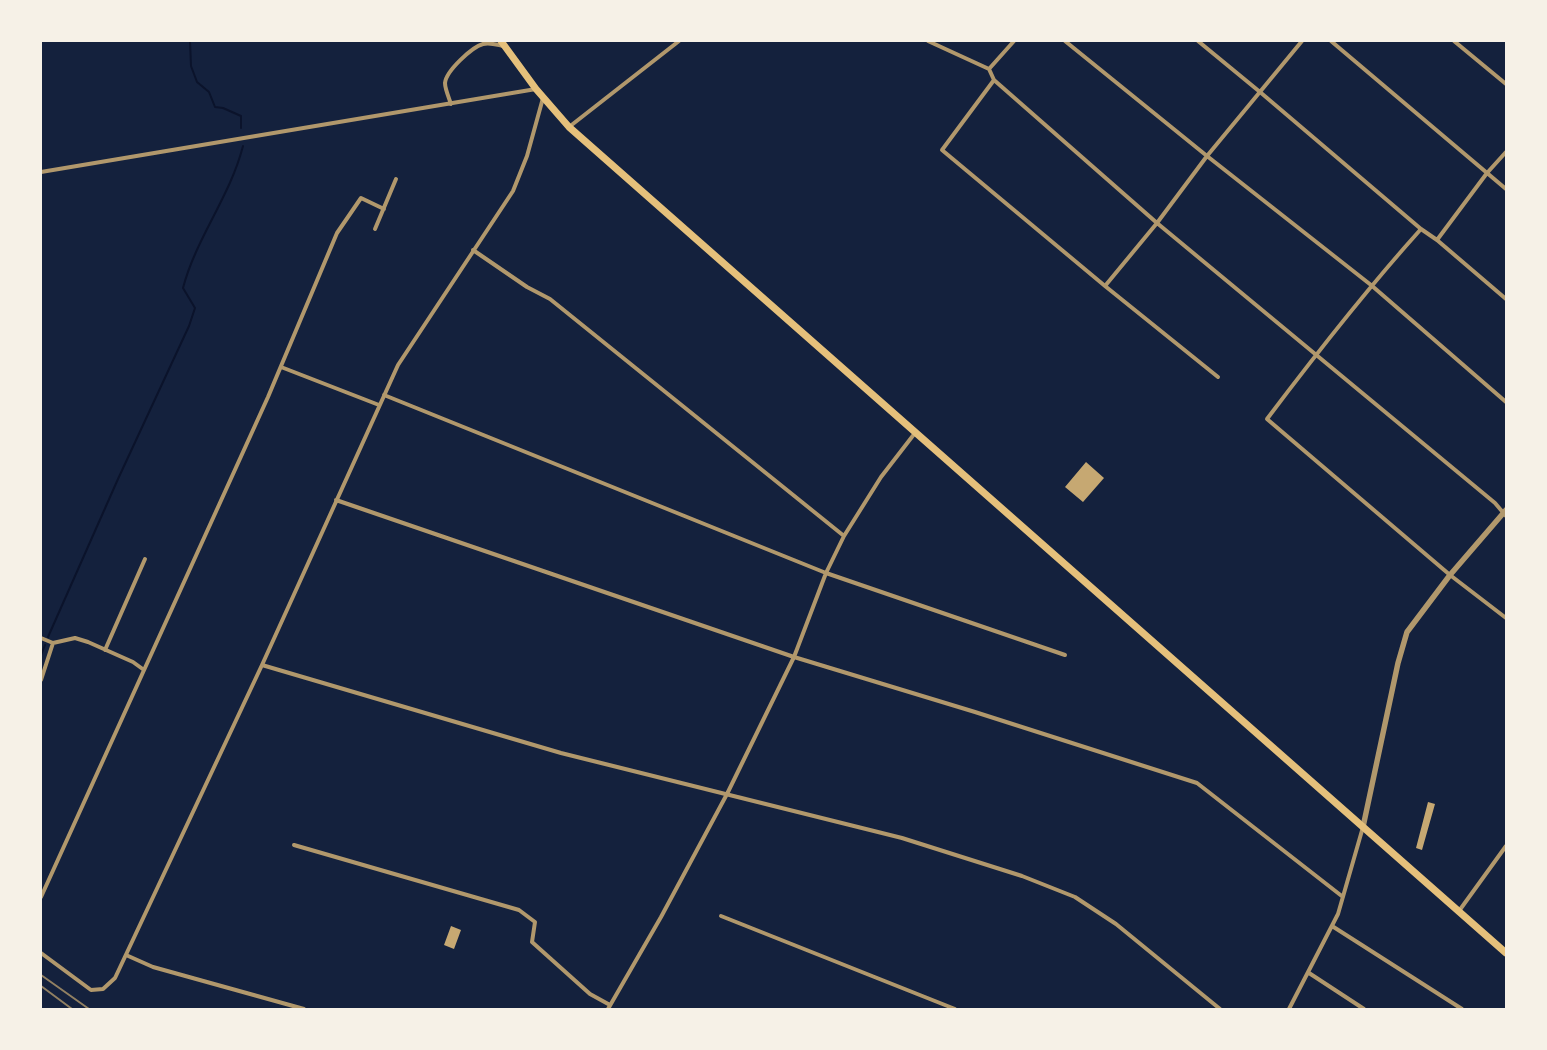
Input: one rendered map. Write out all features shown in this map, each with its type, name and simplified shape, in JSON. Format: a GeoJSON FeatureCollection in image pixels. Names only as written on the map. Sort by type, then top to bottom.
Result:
{"type":"FeatureCollection","features":[{"type":"Feature","properties":{"kind":"main road"},"geometry":{"type":"LineString","coordinates":[[503,44],[536,89],[569,127],[1506,953]]}},
{"type":"Feature","properties":{"kind":"street"},"geometry":{"type":"LineString","coordinates":[[569,127],[679,41]]}},
{"type":"Feature","properties":{"kind":"street"},"geometry":{"type":"LineString","coordinates":[[928,41],[989,69],[994,80],[1157,223],[1495,503],[1505,513],[1450,574],[1407,632],[1398,663],[1363,827],[1338,914],[1289,1009]]}},
{"type":"Feature","properties":{"kind":"street"},"geometry":{"type":"LineString","coordinates":[[989,69],[1014,41]]}},
{"type":"Feature","properties":{"kind":"street"},"geometry":{"type":"LineString","coordinates":[[1065,41],[1207,156],[1371,285],[1506,402]]}},
{"type":"Feature","properties":{"kind":"street"},"geometry":{"type":"LineString","coordinates":[[1198,41],[1506,299]]}},
{"type":"Feature","properties":{"kind":"street"},"geometry":{"type":"LineString","coordinates":[[1105,286],[1157,223],[1207,156],[1302,41]]}},
{"type":"Feature","properties":{"kind":"street"},"geometry":{"type":"LineString","coordinates":[[1331,41],[1506,189]]}},
{"type":"Feature","properties":{"kind":"street"},"geometry":{"type":"LineString","coordinates":[[1454,41],[1506,84]]}},
{"type":"Feature","properties":{"kind":"street"},"geometry":{"type":"LineString","coordinates":[[452,104],[445,85],[447,76],[466,54],[482,44],[503,44]]}},
{"type":"Feature","properties":{"kind":"street"},"geometry":{"type":"LineString","coordinates":[[994,80],[942,150],[1105,286],[1218,377]]}},
{"type":"Feature","properties":{"kind":"street"},"geometry":{"type":"LineString","coordinates":[[42,171],[536,89]]}},
{"type":"Feature","properties":{"kind":"street"},"geometry":{"type":"LineString","coordinates":[[41,953],[91,990],[103,989],[115,978],[262,665],[379,405],[398,366],[513,191],[527,156],[544,97]]}},
{"type":"Feature","properties":{"kind":"street"},"geometry":{"type":"LineString","coordinates":[[1437,240],[1486,173],[1506,152]]}},
{"type":"Feature","properties":{"kind":"street"},"geometry":{"type":"LineString","coordinates":[[375,229],[396,179]]}},
{"type":"Feature","properties":{"kind":"street"},"geometry":{"type":"LineString","coordinates":[[41,897],[202,545],[281,366],[337,233],[361,198],[384,209]]}},
{"type":"Feature","properties":{"kind":"street"},"geometry":{"type":"LineString","coordinates":[[1421,229],[1371,285],[1267,419],[1450,574],[1506,618]]}},
{"type":"Feature","properties":{"kind":"street"},"geometry":{"type":"LineString","coordinates":[[473,250],[527,287],[550,299],[844,536]]}},
{"type":"Feature","properties":{"kind":"street"},"geometry":{"type":"LineString","coordinates":[[281,366],[379,405]]}},
{"type":"Feature","properties":{"kind":"street"},"geometry":{"type":"LineString","coordinates":[[384,396],[826,573],[1065,655]]}},
{"type":"Feature","properties":{"kind":"street"},"geometry":{"type":"LineString","coordinates":[[294,845],[519,910],[535,922],[532,942],[590,994],[609,1007],[661,917],[726,794],[794,657],[826,573],[844,536],[881,477],[915,433]]}},
{"type":"Feature","properties":{"kind":"street"},"geometry":{"type":"LineString","coordinates":[[336,500],[794,657],[982,714],[1197,783],[1343,897]]}},
{"type":"Feature","properties":{"kind":"street"},"geometry":{"type":"LineString","coordinates":[[105,650],[145,559]]}},
{"type":"Feature","properties":{"kind":"street"},"geometry":{"type":"LineString","coordinates":[[41,638],[53,643],[75,638],[88,642],[133,662],[144,670]]}},
{"type":"Feature","properties":{"kind":"street"},"geometry":{"type":"LineString","coordinates":[[41,680],[53,643]]}},
{"type":"Feature","properties":{"kind":"street"},"geometry":{"type":"LineString","coordinates":[[262,665],[561,753],[902,838],[1022,876],[1075,897],[1116,924],[1220,1009]]}},
{"type":"Feature","properties":{"kind":"street"},"geometry":{"type":"LineString","coordinates":[[1459,911],[1506,846]]}},
{"type":"Feature","properties":{"kind":"street"},"geometry":{"type":"LineString","coordinates":[[721,916],[955,1009]]}},
{"type":"Feature","properties":{"kind":"street"},"geometry":{"type":"LineString","coordinates":[[1332,926],[1462,1009]]}},
{"type":"Feature","properties":{"kind":"street"},"geometry":{"type":"LineString","coordinates":[[126,955],[153,967],[304,1009]]}},
{"type":"Feature","properties":{"kind":"street"},"geometry":{"type":"LineString","coordinates":[[1308,973],[1364,1009]]}},
{"type":"Feature","properties":{"kind":"building"},"geometry":{"type":"Polygon","coordinates":[[[1086,462],[1104,478],[1083,502],[1065,487],[1086,462]]]}},
{"type":"Feature","properties":{"kind":"building"},"geometry":{"type":"Polygon","coordinates":[[[1428,802],[1435,804],[1422,850],[1416,848],[1428,802]]]}},
{"type":"Feature","properties":{"kind":"building"},"geometry":{"type":"Polygon","coordinates":[[[451,926],[461,930],[454,949],[444,945],[451,926]]]}},
{"type":"Feature","properties":{"kind":"waterway"},"geometry":{"type":"LineString","coordinates":[[190,41],[191,66],[197,82],[209,92],[215,107],[223,108],[241,116],[241,128]]}},
{"type":"Feature","properties":{"kind":"waterway"},"geometry":{"type":"LineString","coordinates":[[48,637],[118,479],[189,326],[195,308],[183,288],[196,252],[230,183],[243,146]]}},
{"type":"Feature","properties":{"kind":"waterway"},"geometry":{"type":"LineString","coordinates":[[41,655],[45,645]]}},
{"type":"Feature","properties":{"kind":"railway"},"geometry":{"type":"LineString","coordinates":[[41,975],[89,1009]]}},
{"type":"Feature","properties":{"kind":"railway"},"geometry":{"type":"LineString","coordinates":[[41,986],[72,1009]]}}]}
